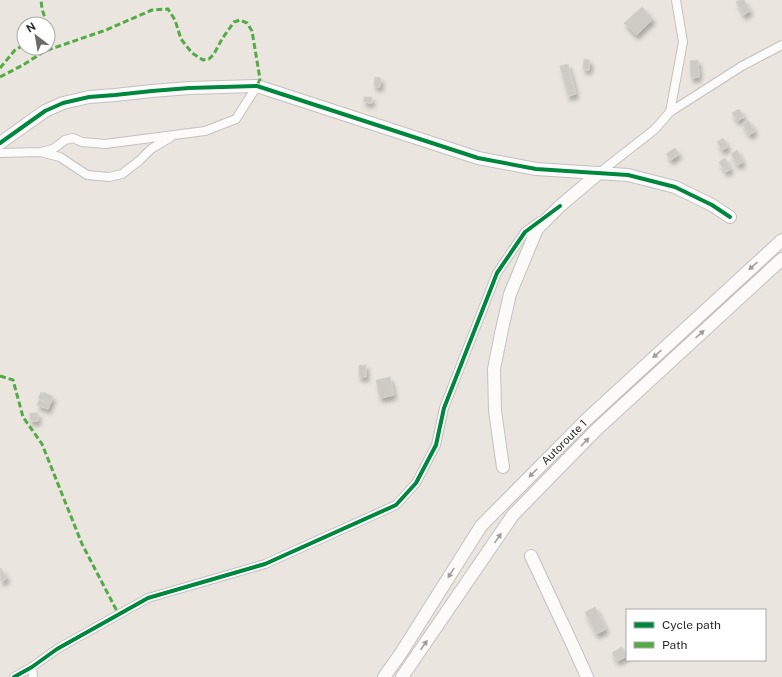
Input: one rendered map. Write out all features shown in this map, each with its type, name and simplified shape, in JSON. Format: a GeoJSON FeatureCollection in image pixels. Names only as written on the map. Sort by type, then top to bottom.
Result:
{"type":"FeatureCollection","features":[{"type":"Feature","properties":{"kind":"street"},"geometry":{"type":"LineString","coordinates":[[670,112],[683,42],[676,0]]}},
{"type":"Feature","properties":{"kind":"street"},"geometry":{"type":"LineString","coordinates":[[504,468],[495,410],[494,369],[510,294],[537,229],[560,206],[599,172],[654,130],[670,112],[742,66],[782,45]]}},
{"type":"Feature","properties":{"kind":"street"},"geometry":{"type":"LineString","coordinates":[[0,153],[41,152],[53,149],[65,140],[73,138],[82,142],[105,144],[205,131],[236,118],[257,86]]}},
{"type":"Feature","properties":{"kind":"street"},"geometry":{"type":"LineString","coordinates":[[0,142],[46,111],[63,103],[89,97],[189,88],[257,86],[478,158],[536,169],[628,174],[675,187],[712,205],[730,217]]}},
{"type":"Feature","properties":{"kind":"street"},"geometry":{"type":"LineString","coordinates":[[41,152],[60,157],[87,175],[109,177],[122,174],[139,161],[151,149],[173,136]]}},
{"type":"Feature","properties":{"kind":"street"},"geometry":{"type":"LineString","coordinates":[[14,677],[32,667],[58,649],[148,598],[265,564],[396,505],[416,483],[436,445],[444,408],[497,273],[525,232],[560,206]]}},
{"type":"Feature","properties":{"kind":"street","name":"Autoroute 1"},"geometry":{"type":"LineString","coordinates":[[384,677],[401,653],[481,526],[586,420],[782,240]]}},
{"type":"Feature","properties":{"kind":"street","name":"Autoroute 1"},"geometry":{"type":"LineString","coordinates":[[402,677],[513,516],[596,430],[782,259]]}},
{"type":"Feature","properties":{"kind":"street"},"geometry":{"type":"LineString","coordinates":[[531,556],[587,677]]}},
{"type":"Feature","properties":{"kind":"street"},"geometry":{"type":"LineString","coordinates":[[32,667],[33,677]]}},
{"type":"Feature","properties":{"kind":"building"},"geometry":{"type":"Polygon","coordinates":[[[739,0],[744,0],[750,11],[743,15],[736,2],[739,0]]]}},
{"type":"Feature","properties":{"kind":"building"},"geometry":{"type":"Polygon","coordinates":[[[642,7],[653,19],[636,35],[624,23],[642,7]]]}},
{"type":"Feature","properties":{"kind":"building"},"geometry":{"type":"Polygon","coordinates":[[[584,59],[590,60],[589,70],[583,69],[584,59]]]}},
{"type":"Feature","properties":{"kind":"building"},"geometry":{"type":"Polygon","coordinates":[[[698,60],[699,77],[691,78],[690,61],[698,60]]]}},
{"type":"Feature","properties":{"kind":"building"},"geometry":{"type":"Polygon","coordinates":[[[568,64],[576,94],[568,96],[560,66],[568,64]]]}},
{"type":"Feature","properties":{"kind":"building"},"geometry":{"type":"Polygon","coordinates":[[[375,77],[381,78],[380,87],[374,86],[375,77]]]}},
{"type":"Feature","properties":{"kind":"building"},"geometry":{"type":"Polygon","coordinates":[[[364,97],[372,97],[372,103],[364,102],[364,97]]]}},
{"type":"Feature","properties":{"kind":"building"},"geometry":{"type":"Polygon","coordinates":[[[739,109],[744,117],[737,121],[732,113],[739,109]]]}},
{"type":"Feature","properties":{"kind":"building"},"geometry":{"type":"Polygon","coordinates":[[[748,120],[755,131],[749,135],[742,124],[748,120]]]}},
{"type":"Feature","properties":{"kind":"building"},"geometry":{"type":"Polygon","coordinates":[[[723,138],[728,147],[722,150],[717,142],[723,138]]]}},
{"type":"Feature","properties":{"kind":"building"},"geometry":{"type":"Polygon","coordinates":[[[675,148],[679,154],[671,160],[666,154],[675,148]]]}},
{"type":"Feature","properties":{"kind":"building"},"geometry":{"type":"Polygon","coordinates":[[[737,150],[743,162],[737,165],[731,154],[737,150]]]}},
{"type":"Feature","properties":{"kind":"building"},"geometry":{"type":"Polygon","coordinates":[[[725,158],[731,169],[725,172],[719,162],[725,158]]]}},
{"type":"Feature","properties":{"kind":"building"},"geometry":{"type":"Polygon","coordinates":[[[359,365],[366,365],[366,377],[359,377],[359,365]]]}},
{"type":"Feature","properties":{"kind":"building"},"geometry":{"type":"Polygon","coordinates":[[[390,377],[394,395],[380,398],[376,380],[390,377]]]}},
{"type":"Feature","properties":{"kind":"building"},"geometry":{"type":"Polygon","coordinates":[[[41,392],[53,397],[50,404],[38,398],[41,392]]]}},
{"type":"Feature","properties":{"kind":"building"},"geometry":{"type":"Polygon","coordinates":[[[39,400],[50,404],[48,409],[37,405],[39,400]]]}},
{"type":"Feature","properties":{"kind":"building"},"geometry":{"type":"Polygon","coordinates":[[[30,413],[38,413],[38,421],[30,421],[30,413]]]}},
{"type":"Feature","properties":{"kind":"building"},"geometry":{"type":"Polygon","coordinates":[[[1,568],[7,578],[1,582],[0,569],[1,568]]]}},
{"type":"Feature","properties":{"kind":"building"},"geometry":{"type":"Polygon","coordinates":[[[595,607],[606,629],[596,634],[585,612],[595,607]]]}},
{"type":"Feature","properties":{"kind":"building"},"geometry":{"type":"Polygon","coordinates":[[[622,647],[626,656],[617,661],[612,653],[622,647]]]}},
{"type":"Feature","properties":{"kind":"marked path"},"geometry":{"type":"LineString","coordinates":[[41,0],[44,16]]}},
{"type":"Feature","properties":{"kind":"marked path"},"geometry":{"type":"LineString","coordinates":[[0,77],[45,51],[106,30],[152,10],[168,9],[175,20],[181,39],[192,53],[203,60],[209,59],[214,54],[234,22],[240,20],[247,23],[252,31],[260,79],[257,86]]}},
{"type":"Feature","properties":{"kind":"marked path"},"geometry":{"type":"LineString","coordinates":[[0,68],[16,49]]}},
{"type":"Feature","properties":{"kind":"marked path"},"geometry":{"type":"LineString","coordinates":[[0,376],[13,380],[23,417],[42,444],[82,544],[119,615]]}},
{"type":"Feature","properties":{"kind":"cycle path"},"geometry":{"type":"LineString","coordinates":[[0,143],[45,111],[63,103],[89,97],[189,88],[257,86],[478,158],[536,169],[628,175],[675,187],[712,205],[730,217]]}},
{"type":"Feature","properties":{"kind":"cycle path"},"geometry":{"type":"LineString","coordinates":[[14,677],[32,667],[57,649],[148,598],[265,564],[396,505],[416,483],[436,445],[444,408],[497,273],[525,232],[560,206]]}}]}
